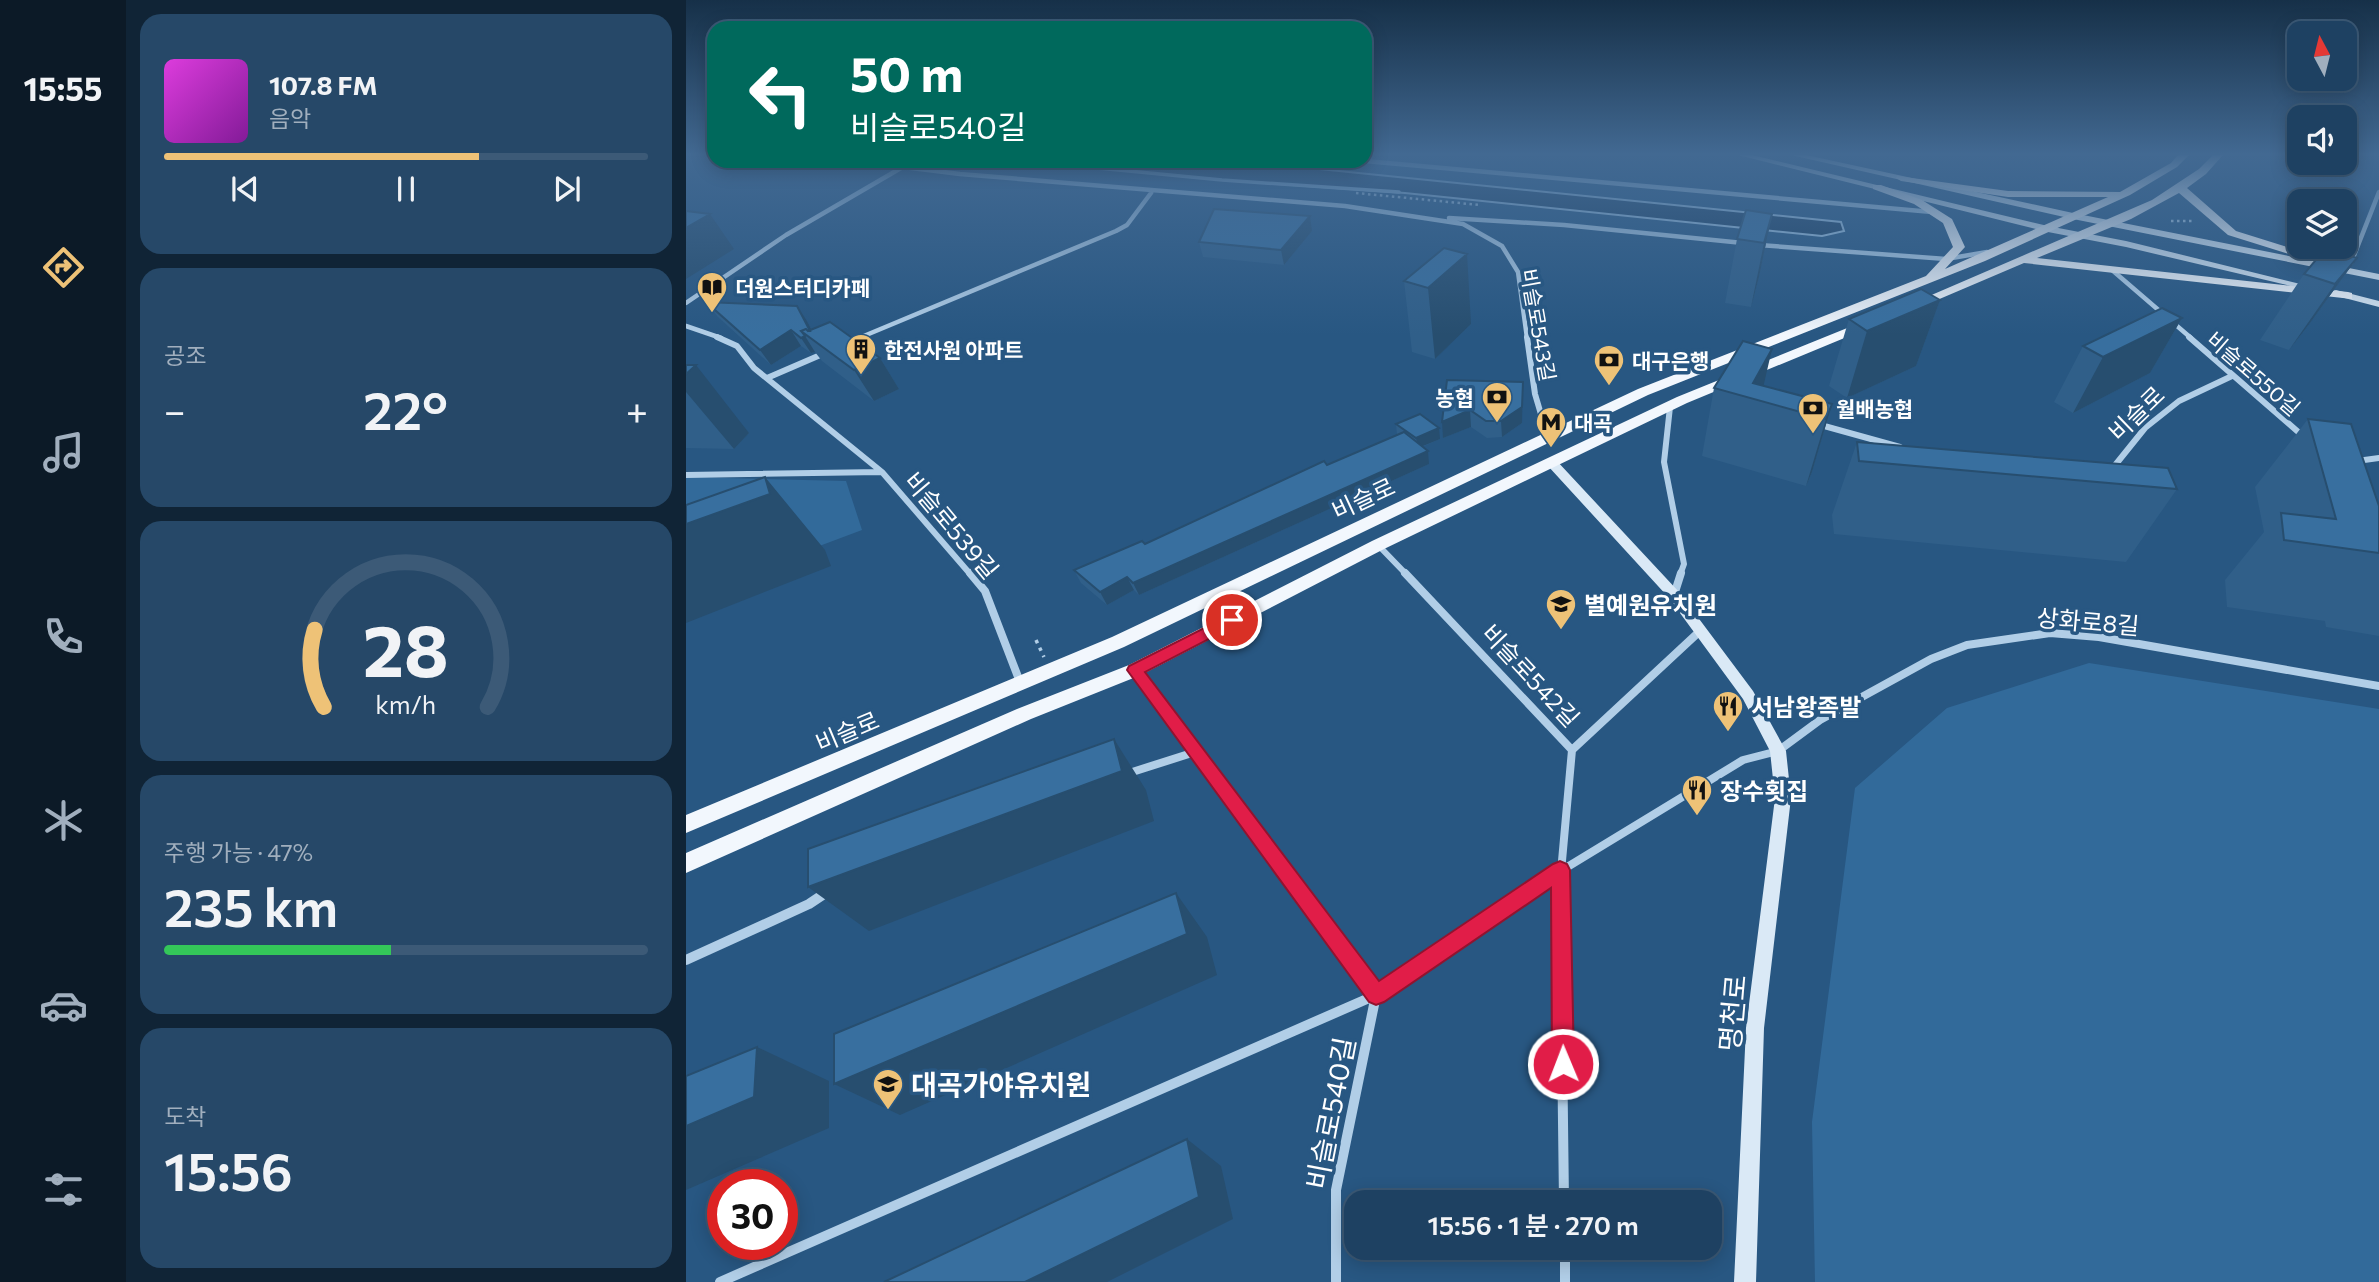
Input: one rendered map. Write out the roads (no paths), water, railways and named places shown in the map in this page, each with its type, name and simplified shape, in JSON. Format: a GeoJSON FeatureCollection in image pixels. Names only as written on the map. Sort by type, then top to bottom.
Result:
{"type":"FeatureCollection","features":[{"type":"Feature","properties":{"kind":"main road"},"geometry":{"type":"LineString","coordinates":[[1929,279],[1959,247],[1948,221],[1939,215]]}},
{"type":"Feature","properties":{"kind":"main road"},"geometry":{"type":"LineString","coordinates":[[2008,215],[2061,222],[2109,223],[2294,261],[2348,269]]}},
{"type":"Feature","properties":{"kind":"main road"},"geometry":{"type":"LineString","coordinates":[[2035,215],[2061,222],[2082,236],[2379,304]]}},
{"type":"Feature","properties":{"kind":"main road","name":"비슬로"},"geometry":{"type":"LineString","coordinates":[[686,824],[1118,642],[1360,524],[1643,392],[1929,279],[2077,215]]}},
{"type":"Feature","properties":{"kind":"main road","name":"비슬로"},"geometry":{"type":"LineString","coordinates":[[686,863],[1024,714],[1135,670],[1378,545],[1670,407],[1713,393],[2126,215]]}},
{"type":"Feature","properties":{"kind":"main road"},"geometry":{"type":"LineString","coordinates":[[2211,215],[2232,233],[2379,277]]}},
{"type":"Feature","properties":{"kind":"main road"},"geometry":{"type":"LineString","coordinates":[[2022,260],[2348,296]]}},
{"type":"Feature","properties":{"kind":"main road","name":"명천로"},"geometry":{"type":"LineString","coordinates":[[1552,463],[1674,595],[1748,695],[1779,751],[1783,798],[1755,1028],[1745,1282]]}},
{"type":"Feature","properties":{"kind":"street"},"geometry":{"type":"LineString","coordinates":[[686,303],[821,215]]}},
{"type":"Feature","properties":{"kind":"street"},"geometry":{"type":"LineString","coordinates":[[841,346],[1116,231],[1127,225],[1135,215]]}},
{"type":"Feature","properties":{"kind":"street"},"geometry":{"type":"LineString","coordinates":[[1404,215],[1512,221],[1723,242],[1946,259],[1998,250]]}},
{"type":"Feature","properties":{"kind":"street","name":"비슬로543길"},"geometry":{"type":"LineString","coordinates":[[1404,215],[1463,224],[1502,246],[1518,272],[1535,394],[1548,438]]}},
{"type":"Feature","properties":{"kind":"street"},"geometry":{"type":"LineString","coordinates":[[2348,269],[2370,215]]}},
{"type":"Feature","properties":{"kind":"street","name":"비슬로550길"},"geometry":{"type":"LineString","coordinates":[[2112,270],[2315,446]]}},
{"type":"Feature","properties":{"kind":"street","name":"비슬로539길"},"geometry":{"type":"LineString","coordinates":[[686,326],[706,331],[737,345],[754,368],[882,472],[985,591],[1021,683]]}},
{"type":"Feature","properties":{"kind":"street"},"geometry":{"type":"LineString","coordinates":[[767,378],[828,351]]}},
{"type":"Feature","properties":{"kind":"street","name":"비슬로"},"geometry":{"type":"LineString","coordinates":[[2108,474],[2145,428],[2179,401],[2232,376]]}},
{"type":"Feature","properties":{"kind":"street"},"geometry":{"type":"LineString","coordinates":[[1670,407],[1664,461],[1684,564],[1674,595]]}},
{"type":"Feature","properties":{"kind":"street"},"geometry":{"type":"LineString","coordinates":[[1813,423],[1907,449]]}},
{"type":"Feature","properties":{"kind":"street"},"geometry":{"type":"LineString","coordinates":[[2346,462],[2379,458]]}},
{"type":"Feature","properties":{"kind":"street","name":"비슬로539길"},"geometry":{"type":"LineString","coordinates":[[686,475],[882,472]]}},
{"type":"Feature","properties":{"kind":"street","name":"비슬로542길"},"geometry":{"type":"LineString","coordinates":[[1378,545],[1572,750],[1560,870],[1564,1190]]}},
{"type":"Feature","properties":{"kind":"street"},"geometry":{"type":"LineString","coordinates":[[1572,750],[1700,631]]}},
{"type":"Feature","properties":{"kind":"street","name":"상화로8길"},"geometry":{"type":"LineString","coordinates":[[1779,751],[1819,720],[1931,660],[1967,645],[2010,637],[2050,633],[2099,637],[2379,686]]}},
{"type":"Feature","properties":{"kind":"street"},"geometry":{"type":"LineString","coordinates":[[1135,670],[1376,995]]}},
{"type":"Feature","properties":{"kind":"street"},"geometry":{"type":"LineString","coordinates":[[720,1282],[1376,995],[1560,870],[1743,760],[1779,751]]}},
{"type":"Feature","properties":{"kind":"street"},"geometry":{"type":"LineString","coordinates":[[1121,775],[1195,752]]}},
{"type":"Feature","properties":{"kind":"street"},"geometry":{"type":"LineString","coordinates":[[686,960],[809,904],[832,887]]}},
{"type":"Feature","properties":{"kind":"street","name":"비슬로540길"},"geometry":{"type":"LineString","coordinates":[[1336,1282],[1336,1190],[1376,995]]}},
{"type":"Feature","properties":{"kind":"street"},"geometry":{"type":"LineString","coordinates":[[1565,1260],[1565,1282]]}},
{"type":"Feature","properties":{"kind":"place","name":"더원스터디카페"},"geometry":{"type":"Point","coordinates":[712,314]}},
{"type":"Feature","properties":{"kind":"place","name":"한전사원 아파트"},"geometry":{"type":"Point","coordinates":[861,376]}},
{"type":"Feature","properties":{"kind":"place","name":"대구은행"},"geometry":{"type":"Point","coordinates":[1609,387]}},
{"type":"Feature","properties":{"kind":"place","name":"농협"},"geometry":{"type":"Point","coordinates":[1497,424]}},
{"type":"Feature","properties":{"kind":"place","name":"월배농협"},"geometry":{"type":"Point","coordinates":[1813,435]}},
{"type":"Feature","properties":{"kind":"place","name":"대곡"},"geometry":{"type":"Point","coordinates":[1551,449]}},
{"type":"Feature","properties":{"kind":"place","name":"별예원유치원"},"geometry":{"type":"Point","coordinates":[1561,631]}},
{"type":"Feature","properties":{"kind":"place","name":"서남왕족발"},"geometry":{"type":"Point","coordinates":[1728,733]}},
{"type":"Feature","properties":{"kind":"place","name":"장수횟집"},"geometry":{"type":"Point","coordinates":[1697,817]}},
{"type":"Feature","properties":{"kind":"place","name":"대곡가야유치원"},"geometry":{"type":"Point","coordinates":[888,1111]}}]}
